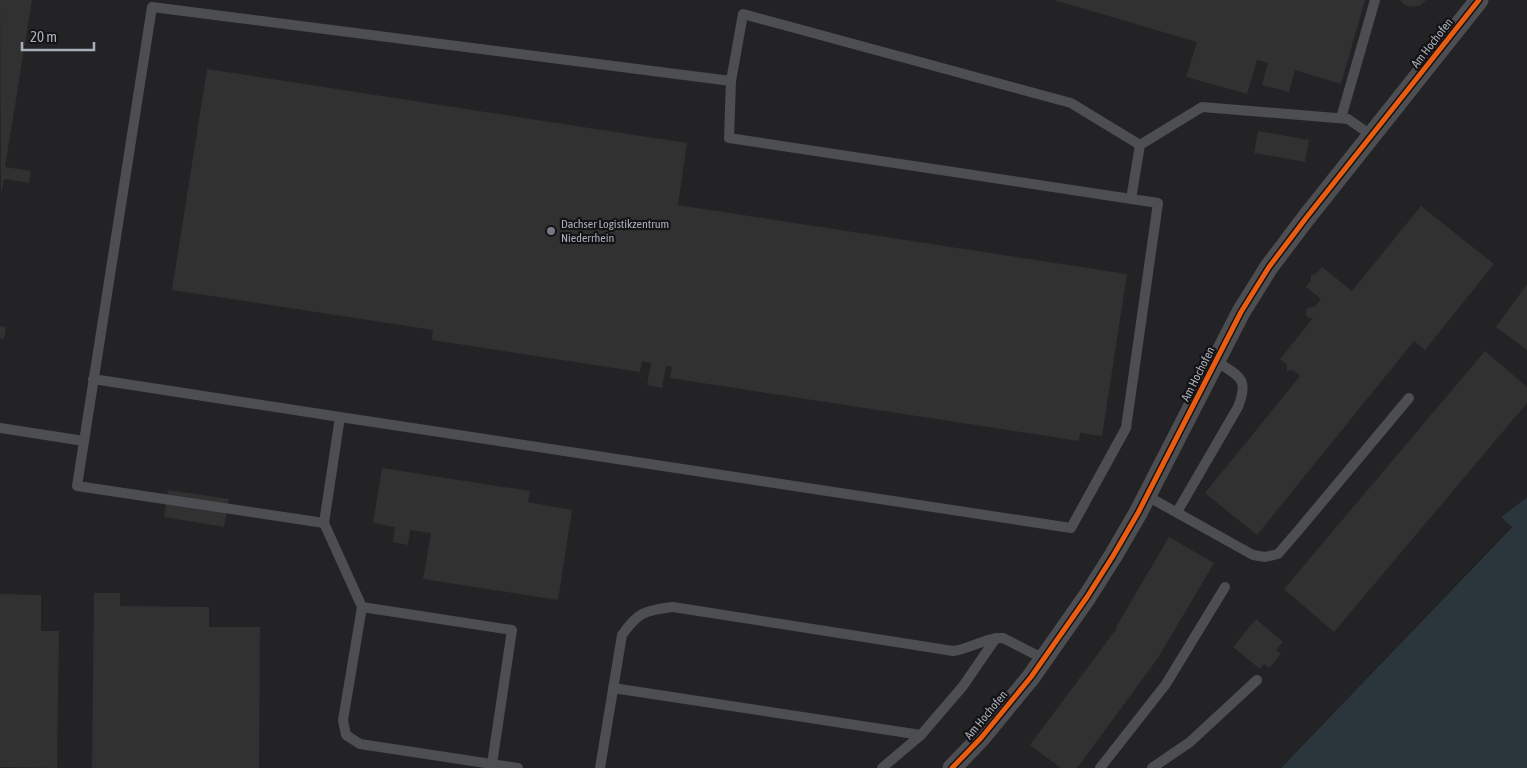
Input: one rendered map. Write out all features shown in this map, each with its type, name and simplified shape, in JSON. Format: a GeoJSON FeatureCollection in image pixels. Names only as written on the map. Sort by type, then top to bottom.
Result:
{"type":"FeatureCollection","features":[{"type":"Feature","properties":{"kind":"street","name":"Am Hochofen"},"geometry":{"type":"LineString","coordinates":[[957,766],[1044,659],[1114,556],[1147,496],[1241,312],[1269,267],[1479,0]]}},
{"type":"Feature","properties":{"kind":"lane"},"geometry":{"type":"LineString","coordinates":[[1341,118],[1376,0]]}},
{"type":"Feature","properties":{"kind":"lane"},"geometry":{"type":"LineString","coordinates":[[324,524],[77,486],[152,7],[731,81]]}},
{"type":"Feature","properties":{"kind":"lane"},"geometry":{"type":"LineString","coordinates":[[93,379],[1071,528],[1126,428],[1158,203],[729,138],[731,81],[743,14],[1071,103],[1140,145]]}},
{"type":"Feature","properties":{"kind":"lane"},"geometry":{"type":"LineString","coordinates":[[1131,198],[1140,145],[1202,107],[1348,119],[1372,135]]}},
{"type":"Feature","properties":{"kind":"lane"},"geometry":{"type":"LineString","coordinates":[[1177,512],[1244,394],[1244,385],[1239,376],[1216,361]]}},
{"type":"Feature","properties":{"kind":"lane"},"geometry":{"type":"LineString","coordinates":[[1147,496],[1253,555],[1265,558],[1278,554],[1409,398]]}},
{"type":"Feature","properties":{"kind":"lane"},"geometry":{"type":"LineString","coordinates":[[340,417],[324,524],[362,607],[343,720],[346,735],[360,744],[518,768]]}},
{"type":"Feature","properties":{"kind":"lane"},"geometry":{"type":"LineString","coordinates":[[0,428],[84,441]]}},
{"type":"Feature","properties":{"kind":"lane"},"geometry":{"type":"LineString","coordinates":[[1100,768],[1166,684],[1225,587]]}},
{"type":"Feature","properties":{"kind":"lane"},"geometry":{"type":"LineString","coordinates":[[600,768],[622,635],[633,620],[652,609],[673,606],[953,651],[964,650],[996,638],[1003,638],[1044,659]]}},
{"type":"Feature","properties":{"kind":"lane"},"geometry":{"type":"LineString","coordinates":[[362,607],[512,630],[492,764]]}},
{"type":"Feature","properties":{"kind":"lane"},"geometry":{"type":"LineString","coordinates":[[882,768],[921,735],[963,686],[996,638]]}},
{"type":"Feature","properties":{"kind":"lane"},"geometry":{"type":"LineString","coordinates":[[1152,768],[1190,742],[1257,680]]}},
{"type":"Feature","properties":{"kind":"lane"},"geometry":{"type":"LineString","coordinates":[[613,688],[921,735]]}},
{"type":"Feature","properties":{"kind":"shaded area"},"geometry":{"type":"Polygon","coordinates":[[[0,0],[1527,0],[1527,497],[1501,516],[1512,526],[1281,768],[0,768],[0,0]]]}},
{"type":"Feature","properties":{"kind":"shaded area"},"geometry":{"type":"Polygon","coordinates":[[[1527,497],[1527,768],[1281,768],[1512,527],[1501,517],[1527,497]]]}},
{"type":"Feature","properties":{"kind":"building"},"geometry":{"type":"Polygon","coordinates":[[[0,0],[32,0],[5,167],[31,171],[29,183],[4,179],[1,195],[0,0]]]}},
{"type":"Feature","properties":{"kind":"building"},"geometry":{"type":"Polygon","coordinates":[[[1054,0],[1365,0],[1341,84],[1295,70],[1289,92],[1262,85],[1268,63],[1257,60],[1247,94],[1186,77],[1197,42],[1054,0]]]}},
{"type":"Feature","properties":{"kind":"building"},"geometry":{"type":"Polygon","coordinates":[[[1399,0],[1426,0],[1421,5],[1413,7],[1405,5],[1399,0]]]}},
{"type":"Feature","properties":{"kind":"building"},"geometry":{"type":"Polygon","coordinates":[[[207,69],[687,143],[678,205],[1127,274],[1102,436],[1080,433],[1079,441],[670,378],[672,367],[666,366],[662,388],[647,385],[651,363],[642,361],[640,372],[432,340],[433,330],[172,290],[207,69]]]}},
{"type":"Feature","properties":{"kind":"building"},"geometry":{"type":"Polygon","coordinates":[[[1258,131],[1309,140],[1305,162],[1254,153],[1258,131]]]}},
{"type":"Feature","properties":{"kind":"building"},"geometry":{"type":"Polygon","coordinates":[[[1421,206],[1494,264],[1425,350],[1414,341],[1257,535],[1205,493],[1300,376],[1293,370],[1287,371],[1287,365],[1280,359],[1313,318],[1306,316],[1306,310],[1309,307],[1315,307],[1321,299],[1306,287],[1311,280],[1311,275],[1316,274],[1322,267],[1352,291],[1421,206]]]}},
{"type":"Feature","properties":{"kind":"building"},"geometry":{"type":"Polygon","coordinates":[[[1527,284],[1527,350],[1496,327],[1527,284]]]}},
{"type":"Feature","properties":{"kind":"building"},"geometry":{"type":"Polygon","coordinates":[[[0,326],[6,327],[4,339],[0,338],[0,326]]]}},
{"type":"Feature","properties":{"kind":"building"},"geometry":{"type":"Polygon","coordinates":[[[1485,351],[1527,387],[1527,403],[1334,632],[1284,589],[1485,351]]]}},
{"type":"Feature","properties":{"kind":"building"},"geometry":{"type":"Polygon","coordinates":[[[382,468],[530,491],[528,502],[572,510],[558,600],[423,579],[431,533],[410,530],[408,545],[393,542],[395,527],[373,523],[382,468]]]}},
{"type":"Feature","properties":{"kind":"building"},"geometry":{"type":"Polygon","coordinates":[[[168,490],[229,499],[224,527],[164,517],[168,490]]]}},
{"type":"Feature","properties":{"kind":"building"},"geometry":{"type":"Polygon","coordinates":[[[1169,537],[1214,563],[1158,658],[1077,768],[1061,768],[1030,745],[1117,628],[1169,537]]]}},
{"type":"Feature","properties":{"kind":"building"},"geometry":{"type":"Polygon","coordinates":[[[94,593],[120,593],[120,606],[209,607],[209,627],[260,627],[259,768],[92,768],[94,593]]]}},
{"type":"Feature","properties":{"kind":"building"},"geometry":{"type":"Polygon","coordinates":[[[0,594],[41,595],[41,631],[59,631],[57,768],[0,767],[0,594]]]}},
{"type":"Feature","properties":{"kind":"building"},"geometry":{"type":"Polygon","coordinates":[[[1256,619],[1283,642],[1276,650],[1281,654],[1269,668],[1264,664],[1260,669],[1233,647],[1256,619]]]}},
{"type":"Feature","properties":{"kind":"cycle path"},"geometry":{"type":"LineString","coordinates":[[952,768],[981,738],[1031,677],[1113,556],[1138,513],[1241,312],[1269,267],[1479,0]]}},
{"type":"Feature","properties":{"kind":"place","name":"Dachser Logistikzentrum Niederrhein"},"geometry":{"type":"Point","coordinates":[551,231]}}]}
